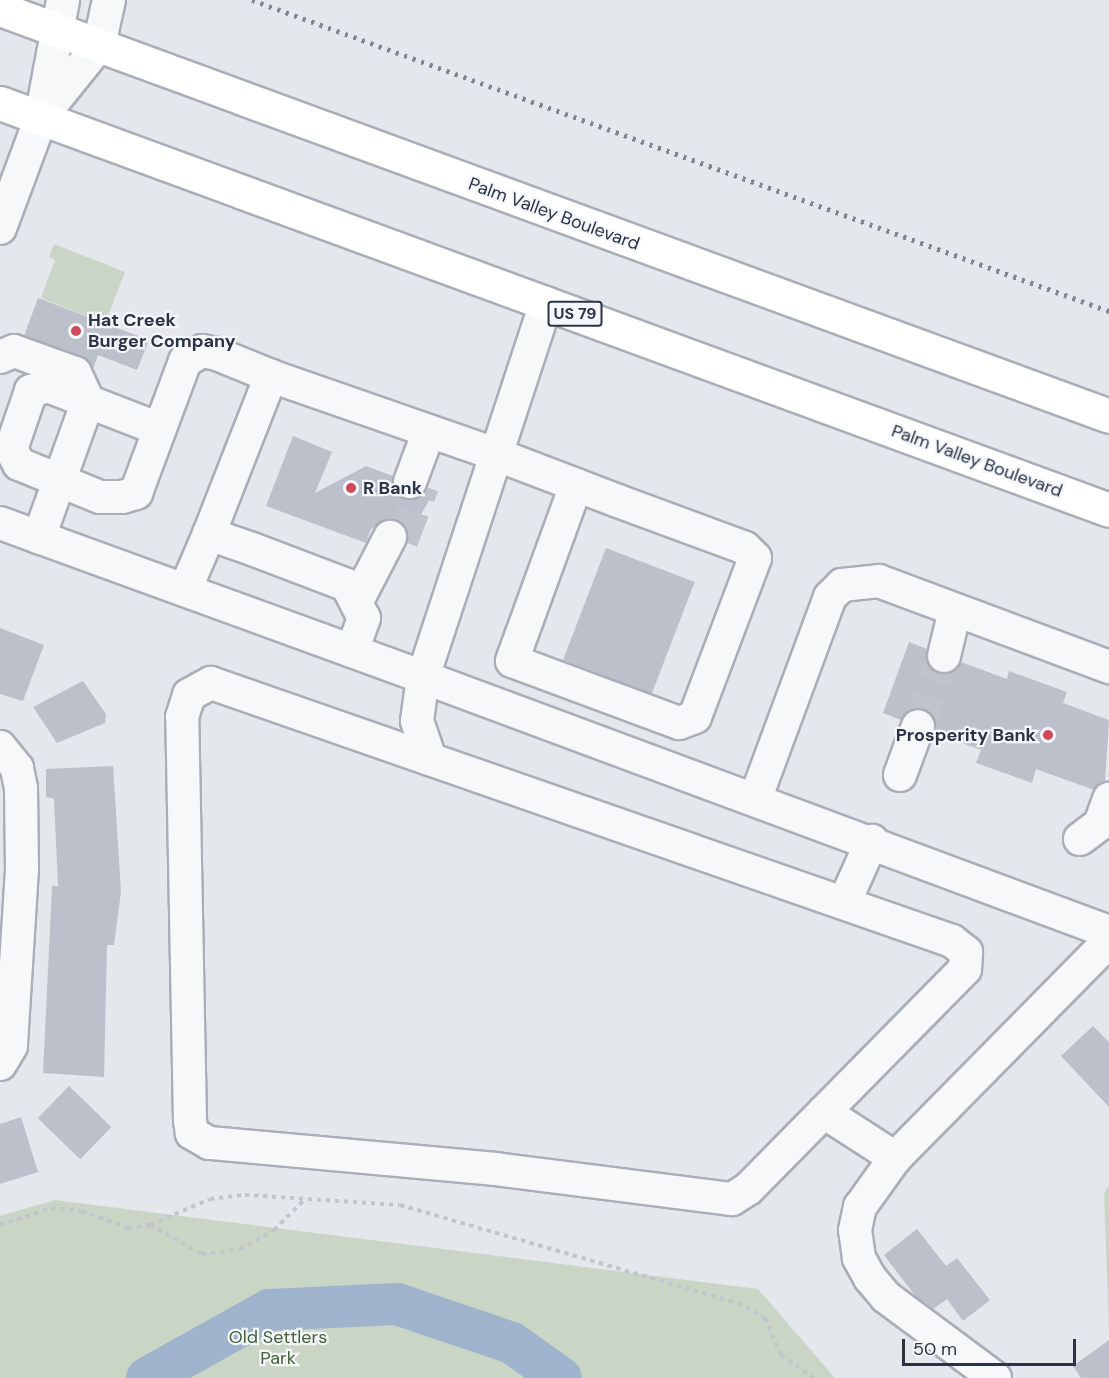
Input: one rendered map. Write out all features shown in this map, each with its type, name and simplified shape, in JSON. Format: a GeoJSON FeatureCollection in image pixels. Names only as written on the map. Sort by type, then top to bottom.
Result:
{"type":"FeatureCollection","features":[{"type":"Feature","properties":{"kind":"highway","name":"Palm Valley Boulevard"},"geometry":{"type":"LineString","coordinates":[[0,9],[58,14],[99,45],[1109,416]]}},
{"type":"Feature","properties":{"kind":"highway","name":"Palm Valley Boulevard"},"geometry":{"type":"LineString","coordinates":[[0,103],[1109,510]]}},
{"type":"Feature","properties":{"kind":"street"},"geometry":{"type":"LineString","coordinates":[[41,118],[99,45],[109,0]]}},
{"type":"Feature","properties":{"kind":"street"},"geometry":{"type":"LineString","coordinates":[[0,228],[41,118],[58,14]]}},
{"type":"Feature","properties":{"kind":"street"},"geometry":{"type":"LineString","coordinates":[[429,755],[417,721],[423,677],[546,303]]}},
{"type":"Feature","properties":{"kind":"street"},"geometry":{"type":"LineString","coordinates":[[0,357],[14,351],[75,374],[88,401],[39,537]]}},
{"type":"Feature","properties":{"kind":"street"},"geometry":{"type":"LineString","coordinates":[[159,429],[48,386],[31,391],[11,449],[10,468],[59,480],[100,497],[136,493],[185,361],[202,351],[495,454],[745,548],[755,558],[694,717],[687,720],[679,723],[512,661]]}},
{"type":"Feature","properties":{"kind":"street"},"geometry":{"type":"LineString","coordinates":[[185,590],[271,376]]}},
{"type":"Feature","properties":{"kind":"street"},"geometry":{"type":"LineString","coordinates":[[417,484],[435,434]]}},
{"type":"Feature","properties":{"kind":"street"},"geometry":{"type":"LineString","coordinates":[[498,703],[576,485]]}},
{"type":"Feature","properties":{"kind":"street"},"geometry":{"type":"LineString","coordinates":[[0,523],[756,797],[1109,932]]}},
{"type":"Feature","properties":{"kind":"street"},"geometry":{"type":"LineString","coordinates":[[209,534],[346,585],[358,599],[364,618],[352,651]]}},
{"type":"Feature","properties":{"kind":"street"},"geometry":{"type":"LineString","coordinates":[[358,599],[391,547]]}},
{"type":"Feature","properties":{"kind":"street"},"geometry":{"type":"LineString","coordinates":[[756,797],[830,597],[842,585],[879,581],[1109,667]]}},
{"type":"Feature","properties":{"kind":"street"},"geometry":{"type":"LineString","coordinates":[[944,656],[955,610]]}},
{"type":"Feature","properties":{"kind":"street"},"geometry":{"type":"LineString","coordinates":[[202,684],[227,686],[845,901],[952,940],[968,960],[961,974],[824,1112],[732,1199],[496,1169],[209,1143],[192,1133],[182,717],[189,695],[202,684]]}},
{"type":"Feature","properties":{"kind":"street"},"geometry":{"type":"LineString","coordinates":[[900,775],[918,726]]}},
{"type":"Feature","properties":{"kind":"street"},"geometry":{"type":"LineString","coordinates":[[0,747],[17,768],[21,788],[22,869],[11,1046],[0,1064]]}},
{"type":"Feature","properties":{"kind":"street"},"geometry":{"type":"LineString","coordinates":[[1080,839],[1100,824],[1109,800]]}},
{"type":"Feature","properties":{"kind":"street"},"geometry":{"type":"LineString","coordinates":[[845,901],[872,841]]}},
{"type":"Feature","properties":{"kind":"street"},"geometry":{"type":"LineString","coordinates":[[995,1378],[886,1297],[859,1258],[855,1230],[860,1207],[895,1158],[1109,941]]}},
{"type":"Feature","properties":{"kind":"street"},"geometry":{"type":"LineString","coordinates":[[824,1112],[895,1158]]}},
{"type":"Feature","properties":{"kind":"path"},"geometry":{"type":"LineString","coordinates":[[150,1225],[202,1254],[240,1249],[274,1230],[306,1198]]}},
{"type":"Feature","properties":{"kind":"path"},"geometry":{"type":"LineString","coordinates":[[0,1225],[51,1208],[82,1211],[128,1228],[150,1225],[210,1199],[306,1198],[400,1205],[565,1256],[715,1293],[765,1318],[781,1355],[814,1378]]}},
{"type":"Feature","properties":{"kind":"green space"},"geometry":{"type":"Polygon","coordinates":[[[54,244],[125,272],[105,323],[41,298],[55,260],[49,257],[54,244]]]}},
{"type":"Feature","properties":{"kind":"green space"},"geometry":{"type":"Polygon","coordinates":[[[1109,1185],[1109,1331],[1104,1194],[1109,1185]]]}},
{"type":"Feature","properties":{"kind":"green space","name":"Old Settlers Park"},"geometry":{"type":"Polygon","coordinates":[[[55,1200],[758,1289],[835,1378],[0,1378],[0,1216],[55,1200]]]}},
{"type":"Feature","properties":{"kind":"building","name":"Hat Creek Burger Company"},"geometry":{"type":"Polygon","coordinates":[[[38,298],[149,340],[137,370],[98,355],[93,369],[82,356],[24,336],[38,298]]]}},
{"type":"Feature","properties":{"kind":"building","name":"R Bank"},"geometry":{"type":"Polygon","coordinates":[[[293,436],[332,452],[315,493],[366,466],[393,476],[396,493],[404,499],[421,496],[427,488],[435,490],[408,537],[405,527],[389,519],[371,529],[366,543],[266,506],[293,436]]]}},
{"type":"Feature","properties":{"kind":"building"},"geometry":{"type":"Polygon","coordinates":[[[606,548],[695,582],[652,694],[563,660],[606,548]]]}},
{"type":"Feature","properties":{"kind":"building"},"geometry":{"type":"Polygon","coordinates":[[[0,628],[44,645],[23,701],[0,694],[0,628]]]}},
{"type":"Feature","properties":{"kind":"building"},"geometry":{"type":"Polygon","coordinates":[[[909,642],[927,649],[927,662],[939,673],[950,673],[961,662],[1007,679],[1009,671],[1067,692],[1063,703],[1109,720],[1105,782],[1094,790],[1036,769],[1032,783],[976,763],[981,750],[935,733],[936,722],[925,709],[914,708],[901,720],[883,713],[909,642]]]}},
{"type":"Feature","properties":{"kind":"building"},"geometry":{"type":"Polygon","coordinates":[[[83,681],[106,714],[105,723],[57,743],[33,707],[83,681]]]}},
{"type":"Feature","properties":{"kind":"building"},"geometry":{"type":"Polygon","coordinates":[[[113,766],[121,892],[114,945],[107,945],[104,1077],[43,1073],[52,886],[58,886],[54,799],[46,797],[46,769],[113,766]]]}},
{"type":"Feature","properties":{"kind":"building"},"geometry":{"type":"Polygon","coordinates":[[[1093,1026],[1109,1042],[1109,1107],[1061,1056],[1093,1026]]]}},
{"type":"Feature","properties":{"kind":"building"},"geometry":{"type":"Polygon","coordinates":[[[69,1086],[111,1127],[80,1159],[38,1118],[69,1086]]]}},
{"type":"Feature","properties":{"kind":"building"},"geometry":{"type":"Polygon","coordinates":[[[21,1117],[38,1172],[0,1184],[0,1124],[21,1117]]]}},
{"type":"Feature","properties":{"kind":"building"},"geometry":{"type":"Polygon","coordinates":[[[917,1229],[946,1266],[957,1258],[990,1300],[963,1321],[947,1299],[933,1309],[917,1298],[884,1255],[917,1229]]]}},
{"type":"Feature","properties":{"kind":"building"},"geometry":{"type":"Polygon","coordinates":[[[1109,1340],[1109,1378],[1081,1378],[1073,1366],[1109,1340]]]}},
{"type":"Feature","properties":{"kind":"waterway"},"geometry":{"type":"LineString","coordinates":[[147,1378],[269,1310],[397,1304],[512,1343],[561,1378]]}},
{"type":"Feature","properties":{"kind":"tunnel"},"geometry":{"type":"LineString","coordinates":[[402,541],[423,486]]}},
{"type":"Feature","properties":{"kind":"tunnel"},"geometry":{"type":"LineString","coordinates":[[918,726],[944,656]]}},
{"type":"Feature","properties":{"kind":"railway"},"geometry":{"type":"LineString","coordinates":[[252,0],[1109,311]]}},
{"type":"Feature","properties":{"kind":"place","name":"Hat Creek Burger Company"},"geometry":{"type":"Point","coordinates":[76,331]}},
{"type":"Feature","properties":{"kind":"place","name":"R Bank"},"geometry":{"type":"Point","coordinates":[351,488]}},
{"type":"Feature","properties":{"kind":"place","name":"Prosperity Bank"},"geometry":{"type":"Point","coordinates":[1048,735]}}]}
